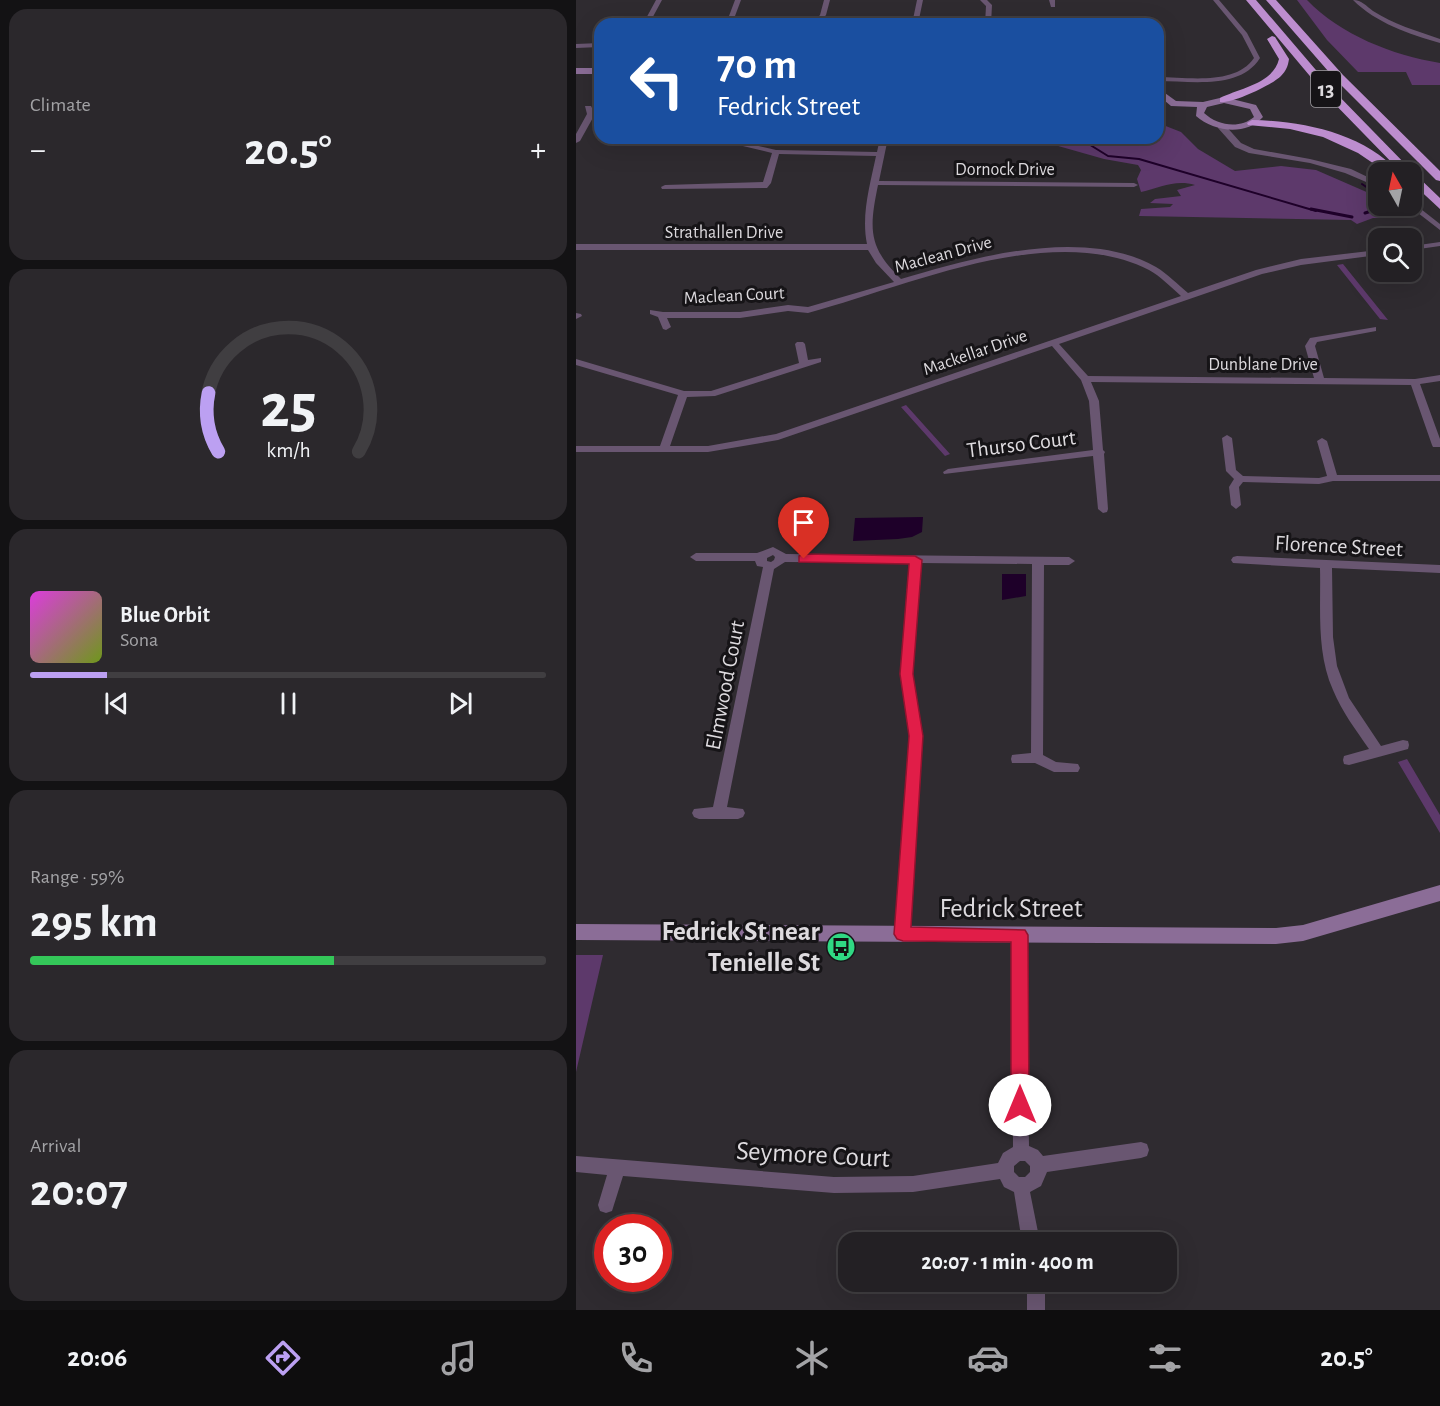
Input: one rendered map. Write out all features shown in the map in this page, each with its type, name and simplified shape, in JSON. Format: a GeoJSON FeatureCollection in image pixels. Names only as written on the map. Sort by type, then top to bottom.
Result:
{"type":"FeatureCollection","features":[{"type":"Feature","properties":{"kind":"highway"},"geometry":{"type":"LineString","coordinates":[[1224,100],[1269,80],[1283,65],[1281,52],[1246,0]]}},
{"type":"Feature","properties":{"kind":"highway","name":"13"},"geometry":{"type":"LineString","coordinates":[[1251,0],[1329,92],[1397,162]]}},
{"type":"Feature","properties":{"kind":"highway","name":"13"},"geometry":{"type":"LineString","coordinates":[[1271,0],[1339,77],[1440,178]]}},
{"type":"Feature","properties":{"kind":"highway"},"geometry":{"type":"LineString","coordinates":[[1284,0],[1336,67],[1339,77]]}},
{"type":"Feature","properties":{"kind":"highway"},"geometry":{"type":"LineString","coordinates":[[1247,125],[1279,123],[1336,139],[1370,155],[1379,162]]}},
{"type":"Feature","properties":{"kind":"highway"},"geometry":{"type":"LineString","coordinates":[[1422,187],[1440,205]]}},
{"type":"Feature","properties":{"kind":"highway"},"geometry":{"type":"LineString","coordinates":[[1422,199],[1440,215]]}},
{"type":"Feature","properties":{"kind":"street"},"geometry":{"type":"LineString","coordinates":[[649,18],[659,0]]}},
{"type":"Feature","properties":{"kind":"street"},"geometry":{"type":"LineString","coordinates":[[731,18],[738,0]]}},
{"type":"Feature","properties":{"kind":"street"},"geometry":{"type":"LineString","coordinates":[[820,18],[827,0]]}},
{"type":"Feature","properties":{"kind":"street"},"geometry":{"type":"LineString","coordinates":[[916,18],[920,0]]}},
{"type":"Feature","properties":{"kind":"street"},"geometry":{"type":"LineString","coordinates":[[983,0],[989,5],[988,18]]}},
{"type":"Feature","properties":{"kind":"street"},"geometry":{"type":"LineString","coordinates":[[1164,79],[1226,77],[1242,73],[1254,66],[1257,58],[1253,49],[1242,30],[1216,0]]}},
{"type":"Feature","properties":{"kind":"street"},"geometry":{"type":"LineString","coordinates":[[1356,0],[1372,14],[1390,24],[1440,41]]}},
{"type":"Feature","properties":{"kind":"street"},"geometry":{"type":"LineString","coordinates":[[576,46],[594,45]]}},
{"type":"Feature","properties":{"kind":"street"},"geometry":{"type":"LineString","coordinates":[[576,71],[594,71]]}},
{"type":"Feature","properties":{"kind":"street"},"geometry":{"type":"LineString","coordinates":[[1164,96],[1174,104],[1203,105],[1224,100],[1240,102],[1257,110],[1259,117],[1239,134],[1244,142],[1268,152]]}},
{"type":"Feature","properties":{"kind":"street"},"geometry":{"type":"LineString","coordinates":[[1202,118],[1199,111],[1203,105]]}},
{"type":"Feature","properties":{"kind":"street"},"geometry":{"type":"LineString","coordinates":[[1164,106],[1221,126],[1247,125]]}},
{"type":"Feature","properties":{"kind":"street"},"geometry":{"type":"LineString","coordinates":[[576,141],[578,133],[591,114],[588,108]]}},
{"type":"Feature","properties":{"kind":"street"},"geometry":{"type":"LineString","coordinates":[[1221,126],[1238,145],[1252,151],[1268,152],[1330,166],[1368,180]]}},
{"type":"Feature","properties":{"kind":"street"},"geometry":{"type":"LineString","coordinates":[[739,144],[776,152],[881,154]]}},
{"type":"Feature","properties":{"kind":"street"},"geometry":{"type":"LineString","coordinates":[[883,144],[868,229],[871,247],[881,263],[900,283]]}},
{"type":"Feature","properties":{"kind":"street"},"geometry":{"type":"LineString","coordinates":[[666,187],[764,186],[767,183],[776,152]]}},
{"type":"Feature","properties":{"kind":"street","name":"Dornock Drive"},"geometry":{"type":"LineString","coordinates":[[876,183],[1134,185]]}},
{"type":"Feature","properties":{"kind":"street"},"geometry":{"type":"LineString","coordinates":[[1422,213],[1440,228]]}},
{"type":"Feature","properties":{"kind":"street"},"geometry":{"type":"LineString","coordinates":[[1422,247],[1440,244]]}},
{"type":"Feature","properties":{"kind":"street","name":"Strathallen Drive"},"geometry":{"type":"LineString","coordinates":[[576,247],[837,249],[871,247]]}},
{"type":"Feature","properties":{"kind":"street","name":"Maclean Drive"},"geometry":{"type":"LineString","coordinates":[[808,310],[1002,255],[1079,252],[1129,259],[1152,269],[1187,297]]}},
{"type":"Feature","properties":{"kind":"street","name":"Mackellar Drive"},"geometry":{"type":"LineString","coordinates":[[576,449],[708,449],[778,437],[1279,266],[1368,253]]}},
{"type":"Feature","properties":{"kind":"street","name":"Maclean Court"},"geometry":{"type":"LineString","coordinates":[[666,327],[658,313],[740,315],[788,308],[808,310]]}},
{"type":"Feature","properties":{"kind":"street"},"geometry":{"type":"LineString","coordinates":[[1320,381],[1310,346],[1313,340],[1374,329]]}},
{"type":"Feature","properties":{"kind":"street"},"geometry":{"type":"LineString","coordinates":[[1054,343],[1085,379],[1094,401],[1103,509]]}},
{"type":"Feature","properties":{"kind":"street"},"geometry":{"type":"LineString","coordinates":[[800,344],[804,364]]}},
{"type":"Feature","properties":{"kind":"street"},"geometry":{"type":"LineString","coordinates":[[576,362],[683,394],[712,394],[818,360]]}},
{"type":"Feature","properties":{"kind":"street","name":"Dunblane Drive"},"geometry":{"type":"LineString","coordinates":[[1085,379],[1415,382],[1440,378]]}},
{"type":"Feature","properties":{"kind":"street"},"geometry":{"type":"LineString","coordinates":[[1415,382],[1437,445]]}},
{"type":"Feature","properties":{"kind":"street"},"geometry":{"type":"LineString","coordinates":[[664,450],[683,394]]}},
{"type":"Feature","properties":{"kind":"street"},"geometry":{"type":"LineString","coordinates":[[1227,438],[1231,471],[1240,480],[1319,481],[1333,478],[1440,477]]}},
{"type":"Feature","properties":{"kind":"street"},"geometry":{"type":"LineString","coordinates":[[1323,441],[1328,469],[1333,478]]}},
{"type":"Feature","properties":{"kind":"street","name":"Thurso Court"},"geometry":{"type":"LineString","coordinates":[[948,472],[1100,452]]}},
{"type":"Feature","properties":{"kind":"street"},"geometry":{"type":"LineString","coordinates":[[1236,505],[1234,487],[1240,480]]}},
{"type":"Feature","properties":{"kind":"street"},"geometry":{"type":"LineString","coordinates":[[696,557],[765,562],[770,551],[779,553],[781,558],[1069,561]]}},
{"type":"Feature","properties":{"kind":"street"},"geometry":{"type":"LineString","coordinates":[[903,934],[916,736],[906,674],[915,560]]}},
{"type":"Feature","properties":{"kind":"street","name":"Florence Street"},"geometry":{"type":"LineString","coordinates":[[1237,560],[1440,569]]}},
{"type":"Feature","properties":{"kind":"street"},"geometry":{"type":"LineString","coordinates":[[1037,758],[1038,561]]}},
{"type":"Feature","properties":{"kind":"street","name":"Elmwood Court"},"geometry":{"type":"LineString","coordinates":[[719,813],[765,562]]}},
{"type":"Feature","properties":{"kind":"street"},"geometry":{"type":"LineString","coordinates":[[1326,564],[1328,647],[1335,679],[1346,705],[1378,752]]}},
{"type":"Feature","properties":{"kind":"street"},"geometry":{"type":"LineString","coordinates":[[1349,760],[1403,745]]}},
{"type":"Feature","properties":{"kind":"street"},"geometry":{"type":"LineString","coordinates":[[1017,759],[1037,758],[1054,767],[1073,768]]}},
{"type":"Feature","properties":{"kind":"street"},"geometry":{"type":"LineString","coordinates":[[699,813],[738,813]]}},
{"type":"Feature","properties":{"kind":"street","name":"Fedrick Street"},"geometry":{"type":"LineString","coordinates":[[576,932],[1276,936],[1303,933],[1440,893]]}},
{"type":"Feature","properties":{"kind":"street"},"geometry":{"type":"LineString","coordinates":[[1019,935],[1021,1152]]}},
{"type":"Feature","properties":{"kind":"street"},"geometry":{"type":"LineString","coordinates":[[1038,1165],[1141,1150]]}},
{"type":"Feature","properties":{"kind":"street"},"geometry":{"type":"LineString","coordinates":[[1021,1152],[1032,1156],[1038,1165],[1035,1181],[1021,1186],[1009,1180],[1005,1170],[1009,1159],[1021,1152]]}},
{"type":"Feature","properties":{"kind":"street","name":"Seymore Court"},"geometry":{"type":"LineString","coordinates":[[576,1164],[834,1185],[913,1184],[1005,1170]]}},
{"type":"Feature","properties":{"kind":"street"},"geometry":{"type":"LineString","coordinates":[[606,1205],[617,1168]]}},
{"type":"Feature","properties":{"kind":"street"},"geometry":{"type":"LineString","coordinates":[[1021,1186],[1029,1232]]}},
{"type":"Feature","properties":{"kind":"street"},"geometry":{"type":"LineString","coordinates":[[1036,1292],[1036,1310]]}},
{"type":"Feature","properties":{"kind":"shaded area"},"geometry":{"type":"Polygon","coordinates":[[[1297,0],[1307,0],[1335,23],[1368,42],[1404,55],[1440,63],[1440,85],[1412,85],[1406,72],[1358,72],[1327,40],[1297,0]]]}},
{"type":"Feature","properties":{"kind":"shaded area"},"geometry":{"type":"Polygon","coordinates":[[[1164,125],[1181,132],[1198,149],[1235,171],[1281,166],[1316,170],[1368,193],[1368,216],[1407,218],[1373,218],[1357,224],[1351,220],[1139,216],[1141,209],[1170,207],[1173,204],[1150,203],[1155,199],[1181,196],[1177,190],[1195,185],[1181,183],[1141,192],[1137,179],[1141,170],[1138,165],[1104,159],[1051,144],[1164,144],[1164,125]]]}},
{"type":"Feature","properties":{"kind":"shaded area"},"geometry":{"type":"Polygon","coordinates":[[[1343,264],[1388,320],[1380,319],[1337,265],[1343,264]]]}},
{"type":"Feature","properties":{"kind":"shaded area"},"geometry":{"type":"Polygon","coordinates":[[[906,405],[950,454],[945,456],[901,407],[906,405]]]}},
{"type":"Feature","properties":{"kind":"shaded area"},"geometry":{"type":"Polygon","coordinates":[[[923,517],[922,532],[912,537],[853,541],[855,518],[923,517]]]}},
{"type":"Feature","properties":{"kind":"shaded area"},"geometry":{"type":"Polygon","coordinates":[[[1002,574],[1026,574],[1026,596],[1002,600],[1002,574]]]}},
{"type":"Feature","properties":{"kind":"shaded area"},"geometry":{"type":"Polygon","coordinates":[[[1407,759],[1440,815],[1440,833],[1398,762],[1407,759]]]}},
{"type":"Feature","properties":{"kind":"shaded area"},"geometry":{"type":"Polygon","coordinates":[[[576,955],[603,955],[576,1072],[576,955]]]}},
{"type":"Feature","properties":{"kind":"waterway"},"geometry":{"type":"LineString","coordinates":[[1089,144],[1108,156],[1139,159],[1316,211]]}},
{"type":"Feature","properties":{"kind":"waterway"},"geometry":{"type":"LineString","coordinates":[[1362,184],[1368,188]]}},
{"type":"Feature","properties":{"kind":"waterway"},"geometry":{"type":"LineString","coordinates":[[1311,209],[1352,217]]}},
{"type":"Feature","properties":{"kind":"place","name":"Fedrick St near Tenielle St"},"geometry":{"type":"Point","coordinates":[841,947]}},
{"type":"Feature","properties":{"kind":"route"},"geometry":{"type":"LineString","coordinates":[[804,559],[915,560],[906,674],[915,717],[916,736],[903,934],[1019,935],[1020,1105]]}}]}
